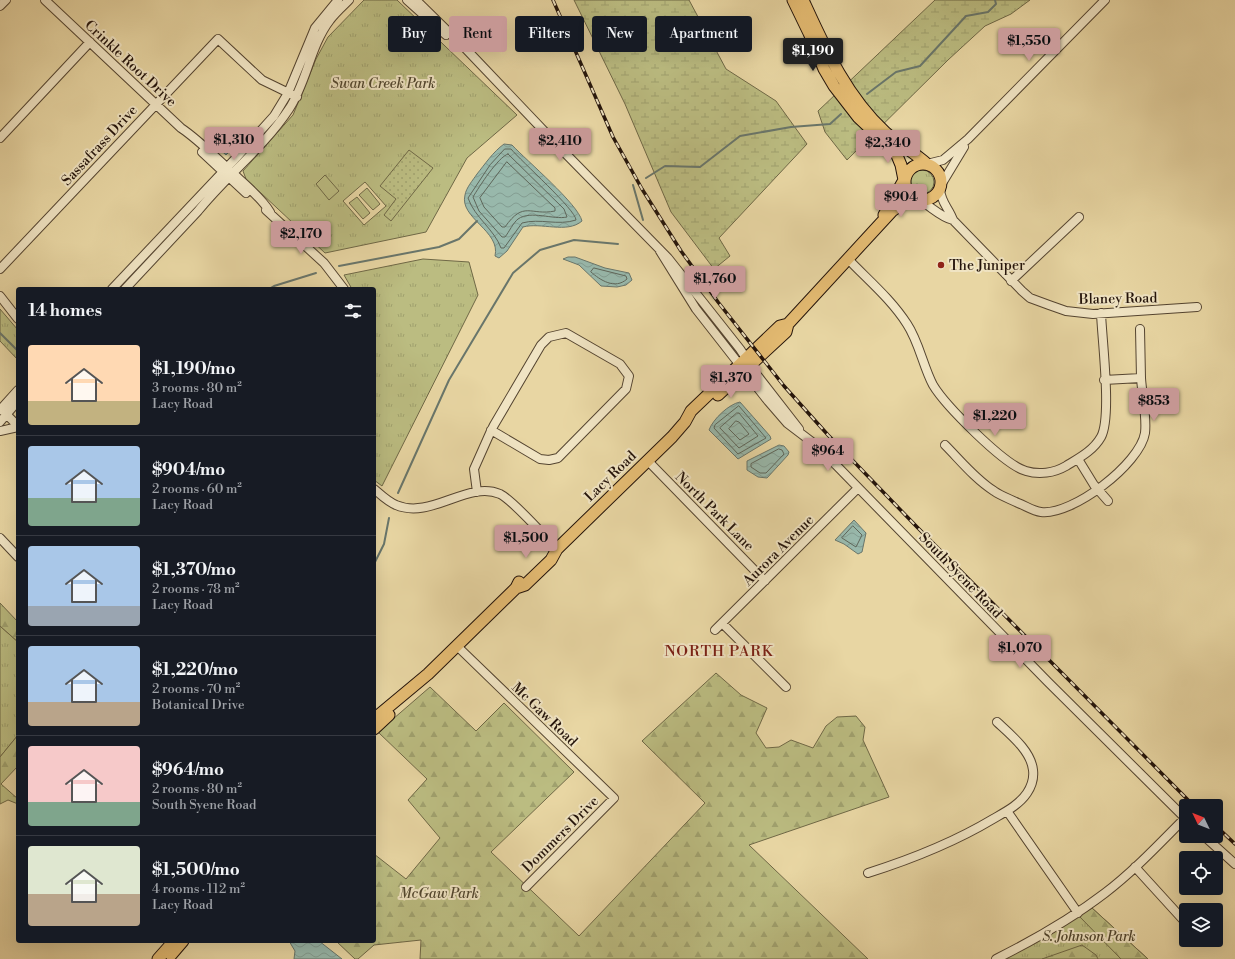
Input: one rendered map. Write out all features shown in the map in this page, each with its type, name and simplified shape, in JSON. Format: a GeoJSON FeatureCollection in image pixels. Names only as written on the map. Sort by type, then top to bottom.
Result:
{"type":"FeatureCollection","features":[{"type":"Feature","properties":{"kind":"main road"},"geometry":{"type":"LineString","coordinates":[[793,0],[810,33],[824,69],[834,86],[858,117],[896,153],[901,165],[908,193],[919,200],[932,198],[940,187],[939,174],[936,169],[927,164],[886,133],[858,104],[846,87],[825,48],[803,0]]}},
{"type":"Feature","properties":{"kind":"main road"},"geometry":{"type":"LineString","coordinates":[[904,180],[911,168],[920,164],[927,164]]}},
{"type":"Feature","properties":{"kind":"main road","name":"Lacy Road"},"geometry":{"type":"LineString","coordinates":[[877,226],[904,180]]}},
{"type":"Feature","properties":{"kind":"main road","name":"Lacy Road"},"geometry":{"type":"LineString","coordinates":[[376,728],[418,684],[458,647],[516,588],[520,580],[525,575],[548,554],[556,550],[685,422],[691,411],[745,365],[780,326],[788,324],[892,211],[902,204],[919,200]]}},
{"type":"Feature","properties":{"kind":"main road","name":"Lacy Road"},"geometry":{"type":"LineString","coordinates":[[376,717],[407,690],[418,684]]}},
{"type":"Feature","properties":{"kind":"main road"},"geometry":{"type":"LineString","coordinates":[[158,959],[172,943]]}},
{"type":"Feature","properties":{"kind":"main road"},"geometry":{"type":"LineString","coordinates":[[168,959],[181,943]]}},
{"type":"Feature","properties":{"kind":"street"},"geometry":{"type":"LineString","coordinates":[[0,6],[6,0]]}},
{"type":"Feature","properties":{"kind":"street","name":"Crinkle Root Drive"},"geometry":{"type":"LineString","coordinates":[[45,0],[155,104],[181,128],[190,134],[228,173],[324,263],[342,287]]}},
{"type":"Feature","properties":{"kind":"street"},"geometry":{"type":"LineString","coordinates":[[127,287],[228,173],[274,116],[288,93],[310,38],[321,19],[338,0]]}},
{"type":"Feature","properties":{"kind":"street"},"geometry":{"type":"LineString","coordinates":[[114,287],[280,123],[297,96],[321,36],[330,20],[349,0]]}},
{"type":"Feature","properties":{"kind":"street","name":"South Syene Road"},"geometry":{"type":"LineString","coordinates":[[407,0],[474,59]]}},
{"type":"Feature","properties":{"kind":"street","name":"South Syene Road"},"geometry":{"type":"LineString","coordinates":[[416,0],[429,11],[668,258],[683,275],[745,365],[802,433],[1179,813]]}},
{"type":"Feature","properties":{"kind":"street"},"geometry":{"type":"LineString","coordinates":[[927,164],[943,160],[968,139],[1105,0]]}},
{"type":"Feature","properties":{"kind":"street","name":"Sassafrass Drive"},"geometry":{"type":"LineString","coordinates":[[0,269],[218,39],[262,80],[288,93]]}},
{"type":"Feature","properties":{"kind":"street"},"geometry":{"type":"LineString","coordinates":[[0,138],[90,42]]}},
{"type":"Feature","properties":{"kind":"street"},"geometry":{"type":"LineString","coordinates":[[288,93],[297,96]]}},
{"type":"Feature","properties":{"kind":"street"},"geometry":{"type":"LineString","coordinates":[[940,187],[968,139]]}},
{"type":"Feature","properties":{"kind":"street","name":"Blaney Road"},"geometry":{"type":"LineString","coordinates":[[940,187],[943,204],[951,214],[953,220],[1030,298],[1066,311],[1101,313],[1197,307]]}},
{"type":"Feature","properties":{"kind":"street","name":"Blaney Road"},"geometry":{"type":"LineString","coordinates":[[919,200],[928,204],[946,219],[953,220]]}},
{"type":"Feature","properties":{"kind":"street"},"geometry":{"type":"LineString","coordinates":[[1011,280],[1079,217]]}},
{"type":"Feature","properties":{"kind":"street"},"geometry":{"type":"LineString","coordinates":[[848,259],[886,297],[908,325],[938,393],[960,417],[1006,460],[1025,471],[1044,473],[1054,472],[1078,459],[1096,444],[1104,428],[1106,407],[1101,313]]}},
{"type":"Feature","properties":{"kind":"street"},"geometry":{"type":"LineString","coordinates":[[0,296],[16,316]]}},
{"type":"Feature","properties":{"kind":"street"},"geometry":{"type":"LineString","coordinates":[[944,445],[993,490],[1034,510],[1049,512],[1089,496],[1111,481],[1120,471],[1142,441],[1145,432],[1141,378],[1140,330]]}},
{"type":"Feature","properties":{"kind":"street"},"geometry":{"type":"LineString","coordinates":[[477,492],[474,469],[491,430],[541,345],[549,337],[566,333],[620,364],[629,376],[626,390],[558,458],[549,460],[540,459],[491,430]]}},
{"type":"Feature","properties":{"kind":"street"},"geometry":{"type":"LineString","coordinates":[[1104,380],[1141,378]]}},
{"type":"Feature","properties":{"kind":"street"},"geometry":{"type":"LineString","coordinates":[[0,422],[2,410],[16,392]]}},
{"type":"Feature","properties":{"kind":"street"},"geometry":{"type":"LineString","coordinates":[[2,410],[16,402]]}},
{"type":"Feature","properties":{"kind":"street"},"geometry":{"type":"LineString","coordinates":[[2,410],[16,425]]}},
{"type":"Feature","properties":{"kind":"street"},"geometry":{"type":"LineString","coordinates":[[0,431],[16,427]]}},
{"type":"Feature","properties":{"kind":"street"},"geometry":{"type":"LineString","coordinates":[[1078,459],[1098,490],[1108,501]]}},
{"type":"Feature","properties":{"kind":"street","name":"North Park Lane"},"geometry":{"type":"LineString","coordinates":[[647,460],[765,580]]}},
{"type":"Feature","properties":{"kind":"street","name":"Aurora Avenue"},"geometry":{"type":"LineString","coordinates":[[715,630],[858,488]]}},
{"type":"Feature","properties":{"kind":"street"},"geometry":{"type":"LineString","coordinates":[[376,491],[396,505],[416,509],[430,507],[477,492],[494,492],[506,498],[556,550]]}},
{"type":"Feature","properties":{"kind":"street"},"geometry":{"type":"LineString","coordinates":[[0,538],[16,555]]}},
{"type":"Feature","properties":{"kind":"street"},"geometry":{"type":"LineString","coordinates":[[722,623],[786,687]]}},
{"type":"Feature","properties":{"kind":"street","name":"Mc Gaw Road"},"geometry":{"type":"LineString","coordinates":[[458,647],[614,798]]}},
{"type":"Feature","properties":{"kind":"street"},"geometry":{"type":"LineString","coordinates":[[868,873],[900,863],[956,840],[1007,811],[1027,794],[1032,782],[1034,771],[1031,760],[1024,750],[997,722]]}},
{"type":"Feature","properties":{"kind":"street","name":"Dommers Drive"},"geometry":{"type":"LineString","coordinates":[[526,887],[614,798]]}},
{"type":"Feature","properties":{"kind":"street"},"geometry":{"type":"LineString","coordinates":[[1007,811],[1078,913]]}},
{"type":"Feature","properties":{"kind":"street"},"geometry":{"type":"LineString","coordinates":[[996,959],[1039,937],[1078,913],[1136,867],[1179,825]]}},
{"type":"Feature","properties":{"kind":"street"},"geometry":{"type":"LineString","coordinates":[[1212,843],[1235,864]]}},
{"type":"Feature","properties":{"kind":"street"},"geometry":{"type":"LineString","coordinates":[[1136,867],[1179,915]]}},
{"type":"Feature","properties":{"kind":"green space","name":"Swan Creek Park"},"geometry":{"type":"Polygon","coordinates":[[[364,0],[397,0],[414,16],[388,16],[388,52],[441,52],[441,42],[449,50],[449,52],[451,52],[517,115],[467,158],[426,232],[325,253],[246,179],[243,171],[293,115],[316,59],[328,37],[364,0]],[[365,182],[343,201],[364,225],[386,206],[365,182]]]}},
{"type":"Feature","properties":{"kind":"green space"},"geometry":{"type":"Polygon","coordinates":[[[574,0],[689,0],[698,16],[655,16],[655,52],[717,52],[726,69],[776,101],[807,144],[719,238],[730,256],[714,269],[671,212],[625,104],[600,52],[647,52],[647,16],[592,16],[592,37],[584,20],[584,16],[582,16],[574,0]]]}},
{"type":"Feature","properties":{"kind":"green space"},"geometry":{"type":"Polygon","coordinates":[[[935,0],[1030,0],[1011,14],[985,26],[948,60],[847,160],[825,132],[818,111],[935,0]]]}},
{"type":"Feature","properties":{"kind":"green space"},"geometry":{"type":"Polygon","coordinates":[[[409,150],[433,168],[391,221],[384,215],[396,199],[380,186],[409,150]]]}},
{"type":"Feature","properties":{"kind":"green space"},"geometry":{"type":"Polygon","coordinates":[[[922,170],[927,171],[933,177],[933,187],[927,193],[922,194],[917,193],[911,187],[910,182],[911,177],[917,171],[922,170]]]}},
{"type":"Feature","properties":{"kind":"green space"},"geometry":{"type":"Polygon","coordinates":[[[325,175],[339,191],[329,200],[316,184],[325,175]]]}},
{"type":"Feature","properties":{"kind":"green space"},"geometry":{"type":"Polygon","coordinates":[[[367,188],[380,204],[373,210],[359,195],[367,188]]]}},
{"type":"Feature","properties":{"kind":"green space"},"geometry":{"type":"Polygon","coordinates":[[[357,197],[370,213],[363,219],[349,203],[357,197]]]}},
{"type":"Feature","properties":{"kind":"green space"},"geometry":{"type":"Polygon","coordinates":[[[423,259],[469,262],[478,295],[382,486],[376,482],[376,287],[351,287],[344,275],[423,259]]]}},
{"type":"Feature","properties":{"kind":"green space"},"geometry":{"type":"Polygon","coordinates":[[[0,309],[16,328],[16,358],[0,341],[0,309]]]}},
{"type":"Feature","properties":{"kind":"green space"},"geometry":{"type":"Polygon","coordinates":[[[0,603],[16,620],[16,640],[0,626],[0,603]]]}},
{"type":"Feature","properties":{"kind":"green space"},"geometry":{"type":"Polygon","coordinates":[[[0,626],[16,640],[16,737],[0,757],[0,626]]]}},
{"type":"Feature","properties":{"kind":"green space","name":"McGaw Park"},"geometry":{"type":"Polygon","coordinates":[[[716,673],[741,695],[767,708],[756,733],[766,748],[779,747],[791,740],[813,748],[826,726],[837,717],[856,716],[865,727],[863,740],[889,797],[749,845],[868,959],[420,959],[421,940],[374,945],[358,959],[355,959],[338,943],[376,943],[376,856],[406,879],[440,838],[408,800],[427,779],[378,732],[430,687],[476,731],[504,703],[574,772],[491,852],[579,936],[705,803],[642,741],[716,673]]]}},
{"type":"Feature","properties":{"kind":"green space"},"geometry":{"type":"Polygon","coordinates":[[[16,737],[16,768],[1,784],[16,797],[16,803],[8,800],[0,804],[0,757],[16,737]]]}},
{"type":"Feature","properties":{"kind":"green space","name":"S. Johnson Park"},"geometry":{"type":"Polygon","coordinates":[[[1092,908],[1148,959],[1004,959],[1054,932],[1092,908]]]}},
{"type":"Feature","properties":{"kind":"green space"},"geometry":{"type":"Polygon","coordinates":[[[1092,908],[1148,959],[1121,959],[1079,916],[1092,908]]]}},
{"type":"Feature","properties":{"kind":"green space"},"geometry":{"type":"Polygon","coordinates":[[[1082,945],[1096,955],[1098,959],[1042,959],[1082,945]]]}},
{"type":"Feature","properties":{"kind":"water"},"geometry":{"type":"Polygon","coordinates":[[[218,139],[232,145],[232,149],[226,155],[214,144],[218,139]]]}},
{"type":"Feature","properties":{"kind":"water"},"geometry":{"type":"Polygon","coordinates":[[[504,144],[512,145],[551,183],[571,204],[582,221],[569,227],[523,227],[507,251],[499,258],[495,256],[495,247],[492,239],[468,211],[465,203],[465,195],[468,187],[477,174],[493,154],[504,144]]]}},
{"type":"Feature","properties":{"kind":"water"},"geometry":{"type":"Polygon","coordinates":[[[575,257],[605,268],[629,273],[632,280],[626,285],[617,287],[601,286],[579,265],[563,259],[575,257]]]}},
{"type":"Feature","properties":{"kind":"water"},"geometry":{"type":"Polygon","coordinates":[[[740,402],[771,439],[738,459],[709,430],[714,421],[722,413],[731,406],[740,402]]]}},
{"type":"Feature","properties":{"kind":"water"},"geometry":{"type":"Polygon","coordinates":[[[779,445],[784,446],[789,452],[788,455],[767,478],[758,477],[747,470],[747,461],[779,445]]]}},
{"type":"Feature","properties":{"kind":"water"},"geometry":{"type":"Polygon","coordinates":[[[854,520],[866,533],[862,552],[858,554],[844,544],[835,540],[854,520]]]}},
{"type":"Feature","properties":{"kind":"water"},"geometry":{"type":"Polygon","coordinates":[[[290,943],[322,943],[342,959],[294,959],[295,951],[290,943]]]}},
{"type":"Feature","properties":{"kind":"waterway"},"geometry":{"type":"LineString","coordinates":[[867,94],[896,72],[920,66],[966,16],[988,12],[996,4],[995,0]]}},
{"type":"Feature","properties":{"kind":"waterway"},"geometry":{"type":"LineString","coordinates":[[646,178],[665,166],[700,167],[740,136],[791,127],[830,124],[841,114]]}},
{"type":"Feature","properties":{"kind":"waterway"},"geometry":{"type":"LineString","coordinates":[[633,185],[643,220]]}},
{"type":"Feature","properties":{"kind":"waterway"},"geometry":{"type":"LineString","coordinates":[[339,266],[439,247],[459,239],[477,221]]}},
{"type":"Feature","properties":{"kind":"waterway"},"geometry":{"type":"LineString","coordinates":[[398,493],[449,380],[513,273],[540,250],[574,240],[618,244]]}},
{"type":"Feature","properties":{"kind":"waterway"},"geometry":{"type":"LineString","coordinates":[[272,287],[316,273]]}},
{"type":"Feature","properties":{"kind":"waterway"},"geometry":{"type":"LineString","coordinates":[[0,333],[16,349]]}},
{"type":"Feature","properties":{"kind":"waterway"},"geometry":{"type":"LineString","coordinates":[[376,560],[384,544],[389,518]]}},
{"type":"Feature","properties":{"kind":"railway"},"geometry":{"type":"LineString","coordinates":[[553,0],[613,137],[642,189],[681,251],[718,302],[784,386],[828,435],[917,527],[1187,799]]}},
{"type":"Feature","properties":{"kind":"railway"},"geometry":{"type":"LineString","coordinates":[[1223,833],[1235,844]]}},
{"type":"Feature","properties":{"kind":"place","name":"The Juniper"},"geometry":{"type":"Point","coordinates":[941,265]}},
{"type":"Feature","properties":{"kind":"district","name":"NORTH PARK"},"geometry":{"type":"Point","coordinates":[719,651]}}]}
